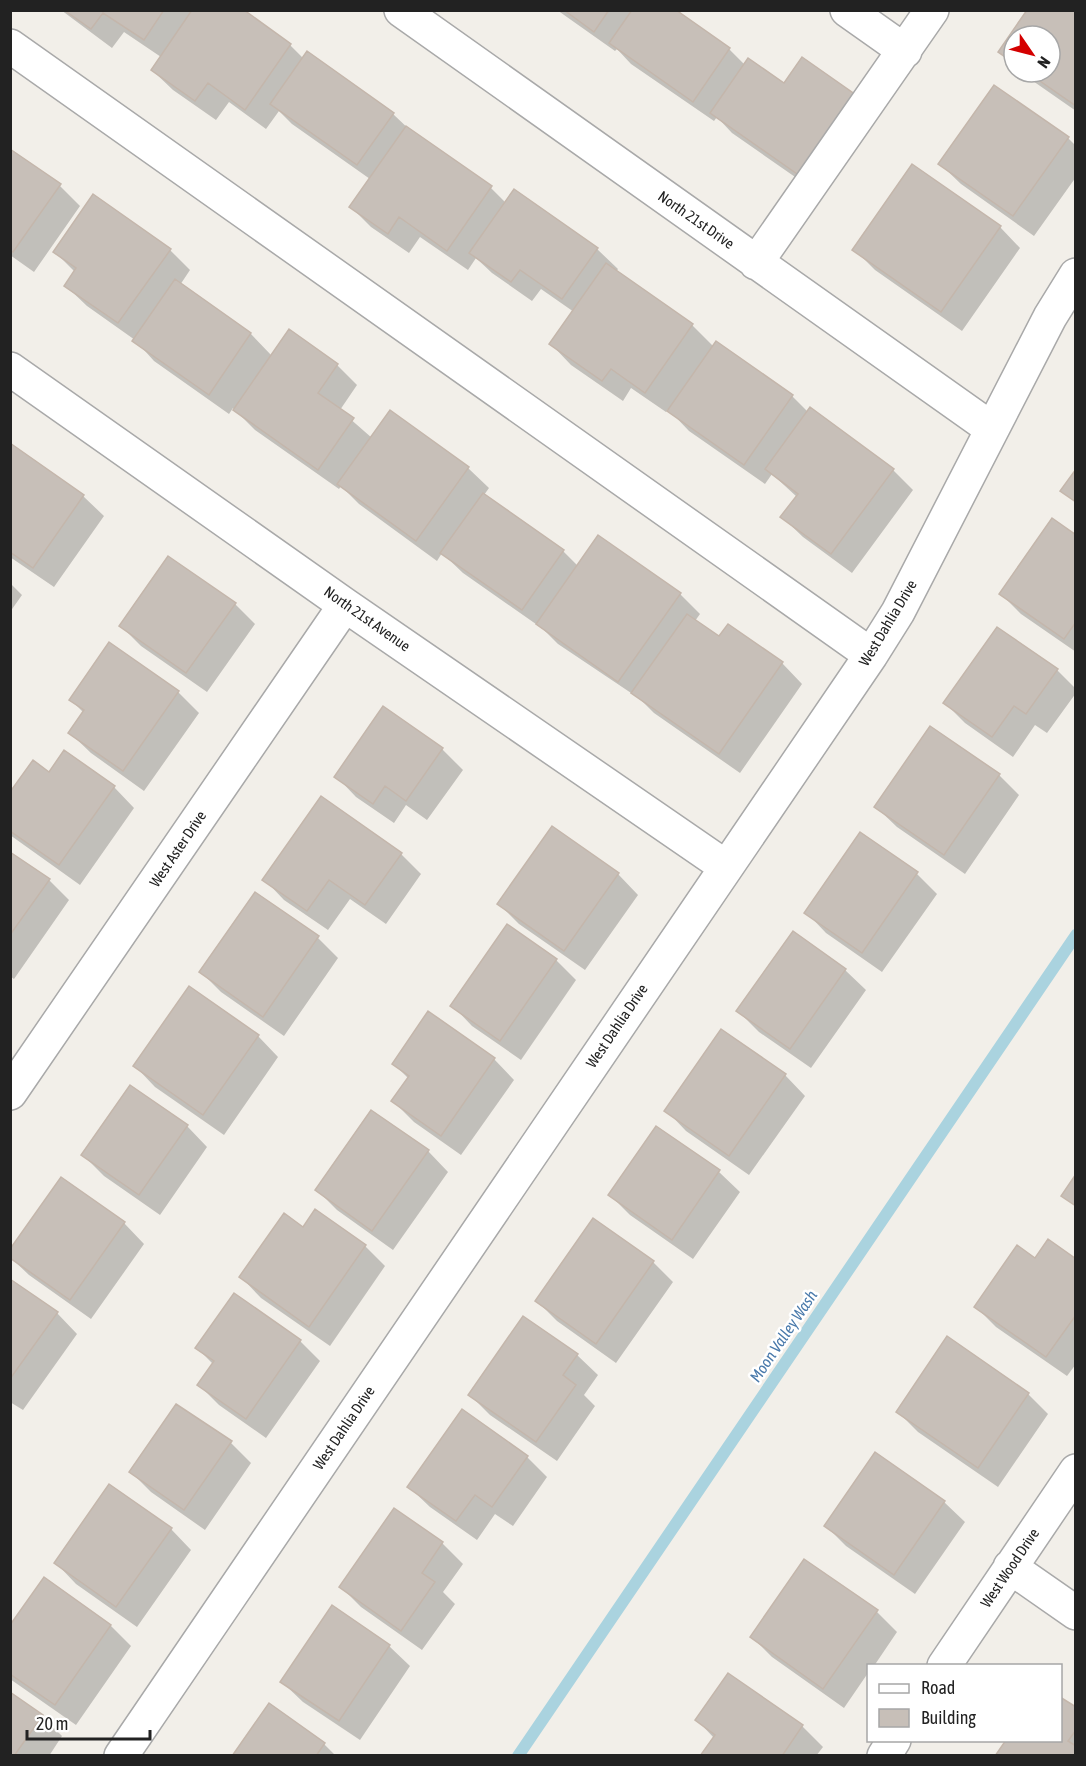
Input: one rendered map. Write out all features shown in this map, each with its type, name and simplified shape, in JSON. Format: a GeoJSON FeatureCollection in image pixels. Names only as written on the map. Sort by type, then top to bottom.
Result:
{"type":"FeatureCollection","features":[{"type":"Feature","properties":{"kind":"street","name":"North 21st Drive"},"geometry":{"type":"LineString","coordinates":[[400,10],[992,429]]}},
{"type":"Feature","properties":{"kind":"street"},"geometry":{"type":"LineString","coordinates":[[847,10],[905,51]]}},
{"type":"Feature","properties":{"kind":"street"},"geometry":{"type":"LineString","coordinates":[[756,263],[933,10]]}},
{"type":"Feature","properties":{"kind":"street"},"geometry":{"type":"LineString","coordinates":[[10,46],[871,654]]}},
{"type":"Feature","properties":{"kind":"street","name":"West Dahlia Drive"},"geometry":{"type":"LineString","coordinates":[[121,1755],[871,654],[898,612],[1050,317],[1076,275]]}},
{"type":"Feature","properties":{"kind":"street","name":"North 21st Avenue"},"geometry":{"type":"LineString","coordinates":[[10,369],[345,605],[726,867]]}},
{"type":"Feature","properties":{"kind":"street","name":"West Aster Drive"},"geometry":{"type":"LineString","coordinates":[[10,1093],[345,605]]}},
{"type":"Feature","properties":{"kind":"street","name":"West Wood Drive"},"geometry":{"type":"LineString","coordinates":[[945,1664],[1076,1471]]}},
{"type":"Feature","properties":{"kind":"street"},"geometry":{"type":"LineString","coordinates":[[1010,1567],[1076,1613]]}},
{"type":"Feature","properties":{"kind":"street"},"geometry":{"type":"LineString","coordinates":[[884,1755],[893,1742]]}},
{"type":"Feature","properties":{"kind":"building"},"geometry":{"type":"Polygon","coordinates":[[[64,10],[164,10],[144,40],[103,13],[91,29],[64,10]]]}},
{"type":"Feature","properties":{"kind":"building"},"geometry":{"type":"Polygon","coordinates":[[[192,10],[244,10],[291,44],[245,110],[208,83],[195,101],[151,70],[192,10]]]}},
{"type":"Feature","properties":{"kind":"building"},"geometry":{"type":"Polygon","coordinates":[[[564,10],[609,10],[594,32],[564,10]]]}},
{"type":"Feature","properties":{"kind":"building"},"geometry":{"type":"Polygon","coordinates":[[[632,10],[676,10],[730,48],[693,102],[609,43],[632,10]]]}},
{"type":"Feature","properties":{"kind":"building"},"geometry":{"type":"Polygon","coordinates":[[[1027,10],[1076,10],[1076,106],[1044,84],[1062,84],[1062,24],[1017,24],[1027,10]]]}},
{"type":"Feature","properties":{"kind":"building"},"geometry":{"type":"Polygon","coordinates":[[[307,51],[394,113],[357,165],[270,104],[307,51]]]}},
{"type":"Feature","properties":{"kind":"building"},"geometry":{"type":"Polygon","coordinates":[[[802,57],[856,95],[800,176],[710,113],[748,58],[784,83],[802,57]]]}},
{"type":"Feature","properties":{"kind":"building"},"geometry":{"type":"Polygon","coordinates":[[[994,85],[1069,137],[1013,216],[938,164],[994,85]]]}},
{"type":"Feature","properties":{"kind":"building"},"geometry":{"type":"Polygon","coordinates":[[[406,126],[492,186],[447,251],[399,217],[388,234],[349,207],[406,126]]]}},
{"type":"Feature","properties":{"kind":"building"},"geometry":{"type":"Polygon","coordinates":[[[10,149],[61,184],[13,252],[10,250],[10,149]]]}},
{"type":"Feature","properties":{"kind":"building"},"geometry":{"type":"Polygon","coordinates":[[[912,164],[1001,226],[941,312],[852,250],[912,164]]]}},
{"type":"Feature","properties":{"kind":"building"},"geometry":{"type":"Polygon","coordinates":[[[514,189],[598,248],[562,299],[520,270],[511,282],[469,253],[514,189]]]}},
{"type":"Feature","properties":{"kind":"building"},"geometry":{"type":"Polygon","coordinates":[[[93,194],[171,249],[118,323],[64,286],[76,268],[53,252],[93,194]]]}},
{"type":"Feature","properties":{"kind":"building"},"geometry":{"type":"Polygon","coordinates":[[[606,263],[693,324],[645,393],[611,369],[602,381],[549,344],[606,263]]]}},
{"type":"Feature","properties":{"kind":"building"},"geometry":{"type":"Polygon","coordinates":[[[175,279],[251,333],[209,395],[132,341],[175,279]]]}},
{"type":"Feature","properties":{"kind":"building"},"geometry":{"type":"Polygon","coordinates":[[[289,329],[338,364],[318,393],[354,418],[318,470],[233,410],[289,329]]]}},
{"type":"Feature","properties":{"kind":"building"},"geometry":{"type":"Polygon","coordinates":[[[716,341],[793,395],[744,465],[667,411],[716,341]]]}},
{"type":"Feature","properties":{"kind":"building"},"geometry":{"type":"Polygon","coordinates":[[[810,407],[894,469],[831,554],[780,517],[798,494],[765,469],[810,407]]]}},
{"type":"Feature","properties":{"kind":"building"},"geometry":{"type":"Polygon","coordinates":[[[390,410],[469,467],[416,541],[337,484],[390,410]]]}},
{"type":"Feature","properties":{"kind":"building"},"geometry":{"type":"Polygon","coordinates":[[[10,443],[84,495],[33,568],[10,552],[10,443]]]}},
{"type":"Feature","properties":{"kind":"building"},"geometry":{"type":"Polygon","coordinates":[[[1076,469],[1076,502],[1060,491],[1076,469]]]}},
{"type":"Feature","properties":{"kind":"building"},"geometry":{"type":"Polygon","coordinates":[[[483,493],[564,550],[522,610],[440,553],[483,493]]]}},
{"type":"Feature","properties":{"kind":"building"},"geometry":{"type":"Polygon","coordinates":[[[1052,518],[1076,535],[1076,622],[1064,639],[999,594],[1052,518]]]}},
{"type":"Feature","properties":{"kind":"building"},"geometry":{"type":"Polygon","coordinates":[[[598,535],[681,593],[618,682],[536,624],[598,535]]]}},
{"type":"Feature","properties":{"kind":"building"},"geometry":{"type":"Polygon","coordinates":[[[168,556],[236,603],[186,673],[119,626],[168,556]]]}},
{"type":"Feature","properties":{"kind":"building"},"geometry":{"type":"Polygon","coordinates":[[[687,614],[719,636],[728,624],[783,662],[719,754],[631,693],[687,614]]]}},
{"type":"Feature","properties":{"kind":"building"},"geometry":{"type":"Polygon","coordinates":[[[997,627],[1058,669],[1026,714],[1014,706],[992,737],[943,703],[997,627]]]}},
{"type":"Feature","properties":{"kind":"building"},"geometry":{"type":"Polygon","coordinates":[[[109,642],[179,691],[123,771],[68,733],[84,710],[69,700],[109,642]]]}},
{"type":"Feature","properties":{"kind":"building"},"geometry":{"type":"Polygon","coordinates":[[[383,706],[443,748],[406,801],[385,786],[373,804],[334,777],[383,706]]]}},
{"type":"Feature","properties":{"kind":"building"},"geometry":{"type":"Polygon","coordinates":[[[930,726],[1000,774],[944,855],[874,807],[930,726]]]}},
{"type":"Feature","properties":{"kind":"building"},"geometry":{"type":"Polygon","coordinates":[[[64,750],[115,786],[59,865],[10,831],[10,792],[33,760],[49,772],[64,750]]]}},
{"type":"Feature","properties":{"kind":"building"},"geometry":{"type":"Polygon","coordinates":[[[321,796],[402,853],[365,905],[329,880],[307,911],[262,880],[321,796]]]}},
{"type":"Feature","properties":{"kind":"building"},"geometry":{"type":"Polygon","coordinates":[[[552,826],[619,873],[564,951],[497,904],[552,826]]]}},
{"type":"Feature","properties":{"kind":"building"},"geometry":{"type":"Polygon","coordinates":[[[860,832],[918,872],[862,953],[804,913],[860,832]]]}},
{"type":"Feature","properties":{"kind":"building"},"geometry":{"type":"Polygon","coordinates":[[[10,852],[50,879],[10,935],[10,852]]]}},
{"type":"Feature","properties":{"kind":"building"},"geometry":{"type":"Polygon","coordinates":[[[255,892],[319,936],[263,1017],[199,972],[255,892]]]}},
{"type":"Feature","properties":{"kind":"building"},"geometry":{"type":"Polygon","coordinates":[[[507,924],[557,959],[500,1041],[450,1006],[507,924]]]}},
{"type":"Feature","properties":{"kind":"building"},"geometry":{"type":"Polygon","coordinates":[[[793,931],[846,969],[790,1049],[736,1011],[793,931]]]}},
{"type":"Feature","properties":{"kind":"building"},"geometry":{"type":"Polygon","coordinates":[[[189,986],[259,1035],[203,1115],[133,1066],[189,986]]]}},
{"type":"Feature","properties":{"kind":"building"},"geometry":{"type":"Polygon","coordinates":[[[428,1011],[495,1058],[441,1136],[391,1101],[409,1076],[392,1064],[428,1011]]]}},
{"type":"Feature","properties":{"kind":"building"},"geometry":{"type":"Polygon","coordinates":[[[721,1029],[786,1074],[729,1156],[664,1111],[721,1029]]]}},
{"type":"Feature","properties":{"kind":"building"},"geometry":{"type":"Polygon","coordinates":[[[130,1085],[188,1125],[139,1195],[81,1155],[130,1085]]]}},
{"type":"Feature","properties":{"kind":"building"},"geometry":{"type":"Polygon","coordinates":[[[371,1110],[429,1150],[372,1231],[315,1190],[371,1110]]]}},
{"type":"Feature","properties":{"kind":"building"},"geometry":{"type":"Polygon","coordinates":[[[656,1126],[720,1170],[672,1240],[608,1195],[656,1126]]]}},
{"type":"Feature","properties":{"kind":"building"},"geometry":{"type":"Polygon","coordinates":[[[1076,1174],[1076,1206],[1061,1196],[1076,1174]]]}},
{"type":"Feature","properties":{"kind":"building"},"geometry":{"type":"Polygon","coordinates":[[[61,1177],[125,1222],[70,1300],[10,1258],[10,1249],[61,1177]]]}},
{"type":"Feature","properties":{"kind":"building"},"geometry":{"type":"Polygon","coordinates":[[[315,1209],[366,1245],[309,1327],[239,1277],[284,1213],[303,1227],[315,1209]]]}},
{"type":"Feature","properties":{"kind":"building"},"geometry":{"type":"Polygon","coordinates":[[[593,1218],[654,1261],[596,1344],[535,1301],[593,1218]]]}},
{"type":"Feature","properties":{"kind":"building"},"geometry":{"type":"Polygon","coordinates":[[[1048,1239],[1076,1259],[1076,1315],[1046,1357],[974,1307],[1017,1245],[1035,1258],[1048,1239]]]}},
{"type":"Feature","properties":{"kind":"building"},"geometry":{"type":"Polygon","coordinates":[[[10,1279],[58,1312],[10,1379],[10,1279]]]}},
{"type":"Feature","properties":{"kind":"building"},"geometry":{"type":"Polygon","coordinates":[[[234,1293],[301,1340],[246,1419],[197,1385],[214,1361],[195,1348],[234,1293]]]}},
{"type":"Feature","properties":{"kind":"building"},"geometry":{"type":"Polygon","coordinates":[[[523,1316],[578,1354],[563,1375],[576,1385],[536,1442],[468,1395],[523,1316]]]}},
{"type":"Feature","properties":{"kind":"building"},"geometry":{"type":"Polygon","coordinates":[[[947,1336],[1029,1393],[978,1468],[896,1412],[947,1336]]]}},
{"type":"Feature","properties":{"kind":"building"},"geometry":{"type":"Polygon","coordinates":[[[176,1404],[232,1441],[184,1510],[129,1472],[176,1404]]]}},
{"type":"Feature","properties":{"kind":"building"},"geometry":{"type":"Polygon","coordinates":[[[462,1409],[528,1456],[492,1507],[475,1495],[456,1521],[407,1487],[462,1409]]]}},
{"type":"Feature","properties":{"kind":"building"},"geometry":{"type":"Polygon","coordinates":[[[875,1452],[945,1501],[894,1575],[824,1526],[875,1452]]]}},
{"type":"Feature","properties":{"kind":"building"},"geometry":{"type":"Polygon","coordinates":[[[109,1484],[172,1528],[116,1607],[54,1563],[109,1484]]]}},
{"type":"Feature","properties":{"kind":"building"},"geometry":{"type":"Polygon","coordinates":[[[394,1508],[443,1542],[422,1573],[435,1582],[401,1631],[339,1587],[394,1508]]]}},
{"type":"Feature","properties":{"kind":"building"},"geometry":{"type":"Polygon","coordinates":[[[804,1559],[878,1610],[823,1689],[750,1637],[804,1559]]]}},
{"type":"Feature","properties":{"kind":"building"},"geometry":{"type":"Polygon","coordinates":[[[44,1577],[111,1625],[55,1705],[10,1674],[10,1625],[44,1577]]]}},
{"type":"Feature","properties":{"kind":"building"},"geometry":{"type":"Polygon","coordinates":[[[332,1605],[390,1645],[339,1721],[280,1682],[332,1605]]]}},
{"type":"Feature","properties":{"kind":"building"},"geometry":{"type":"Polygon","coordinates":[[[728,1673],[803,1725],[782,1756],[700,1756],[715,1735],[695,1720],[728,1673]]]}},
{"type":"Feature","properties":{"kind":"building"},"geometry":{"type":"Polygon","coordinates":[[[10,1692],[43,1715],[14,1756],[10,1756],[10,1692]]]}},
{"type":"Feature","properties":{"kind":"building"},"geometry":{"type":"Polygon","coordinates":[[[1062,1698],[1076,1707],[1076,1730],[1068,1741],[1076,1746],[1076,1756],[995,1756],[1005,1742],[1062,1742],[1062,1698]]]}},
{"type":"Feature","properties":{"kind":"building"},"geometry":{"type":"Polygon","coordinates":[[[269,1703],[325,1743],[316,1756],[232,1756],[269,1703]]]}},
{"type":"Feature","properties":{"kind":"waterway","name":"Moon Valley Wash"},"geometry":{"type":"LineString","coordinates":[[518,1756],[1076,935]]}}]}
